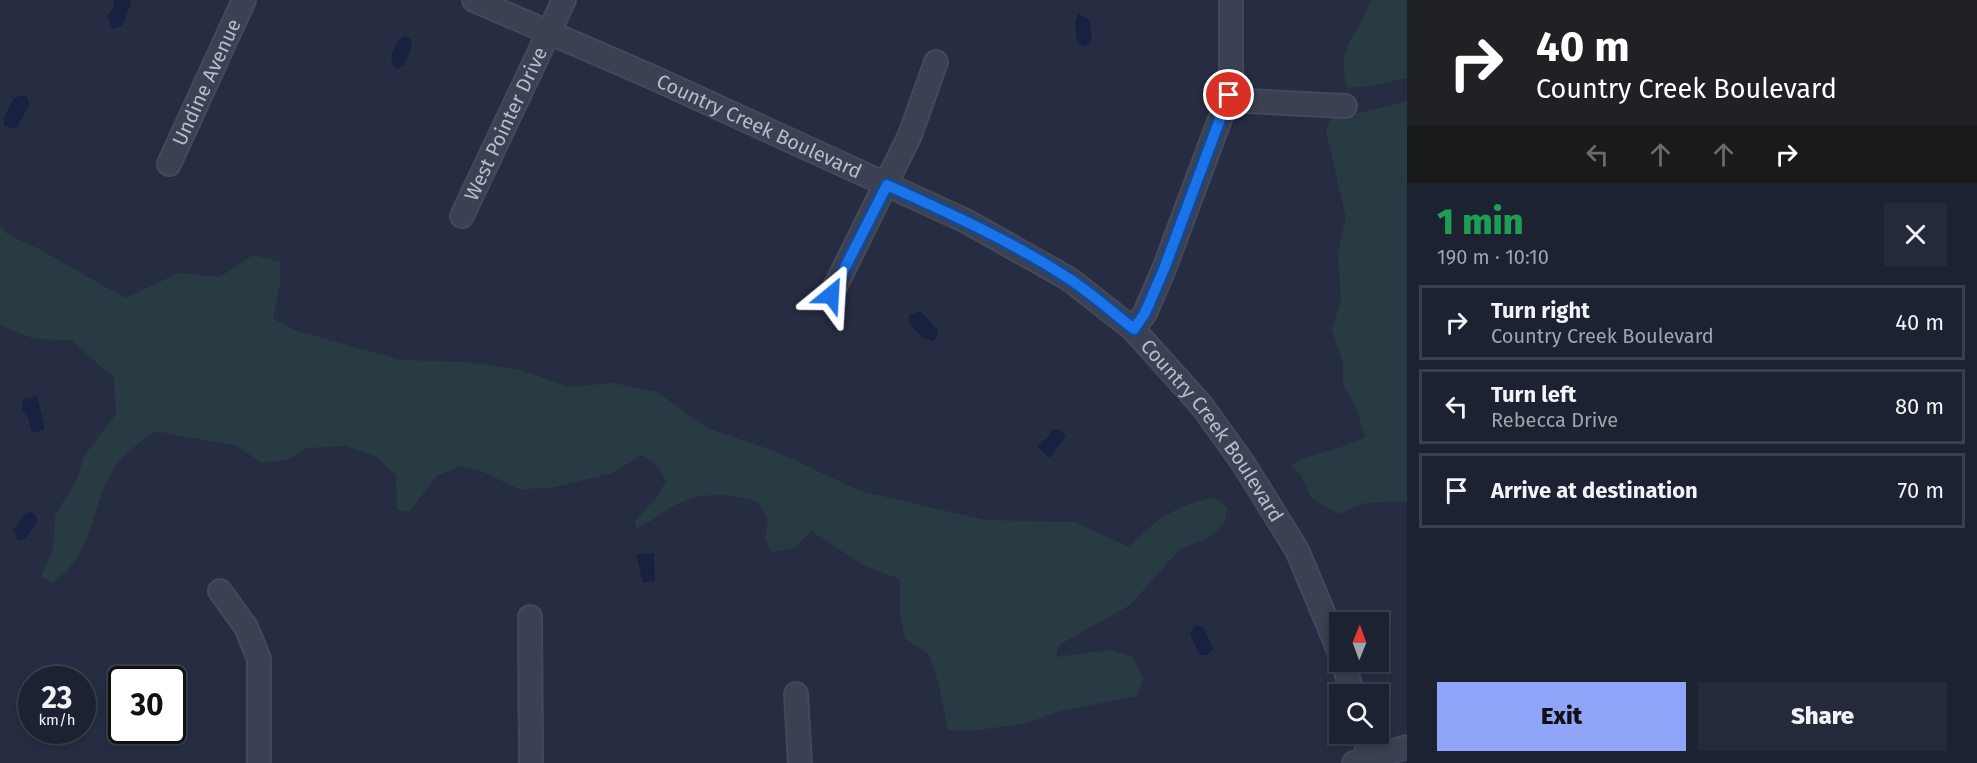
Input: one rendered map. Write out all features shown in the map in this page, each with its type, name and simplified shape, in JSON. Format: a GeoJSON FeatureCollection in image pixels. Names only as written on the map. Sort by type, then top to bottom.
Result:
{"type":"FeatureCollection","features":[{"type":"Feature","properties":{"kind":"street","name":"Undine Avenue"},"geometry":{"type":"LineString","coordinates":[[169,164],[244,0]]}},
{"type":"Feature","properties":{"kind":"street","name":"Country Creek Boulevard"},"geometry":{"type":"LineString","coordinates":[[474,0],[966,221],[1069,279],[1134,329],[1202,406],[1267,499],[1298,550],[1329,626]]}},
{"type":"Feature","properties":{"kind":"street","name":"West Pointer Drive"},"geometry":{"type":"LineString","coordinates":[[462,216],[564,0]]}},
{"type":"Feature","properties":{"kind":"street"},"geometry":{"type":"LineString","coordinates":[[1134,329],[1145,313],[1164,269],[1229,95],[1231,0]]}},
{"type":"Feature","properties":{"kind":"street"},"geometry":{"type":"LineString","coordinates":[[831,295],[910,135],[936,62]]}},
{"type":"Feature","properties":{"kind":"street"},"geometry":{"type":"LineString","coordinates":[[1229,95],[1247,101],[1345,106]]}},
{"type":"Feature","properties":{"kind":"street"},"geometry":{"type":"LineString","coordinates":[[220,591],[246,627],[259,659],[259,763]]}},
{"type":"Feature","properties":{"kind":"street"},"geometry":{"type":"LineString","coordinates":[[530,617],[531,763]]}},
{"type":"Feature","properties":{"kind":"street"},"geometry":{"type":"LineString","coordinates":[[796,694],[800,763]]}},
{"type":"Feature","properties":{"kind":"street"},"geometry":{"type":"LineString","coordinates":[[1364,744],[1365,761],[1407,747]]}},
{"type":"Feature","properties":{"kind":"shaded area"},"geometry":{"type":"Polygon","coordinates":[[[1371,0],[1407,0],[1407,78],[1371,86],[1348,88],[1344,74],[1346,52],[1371,0]]]}},
{"type":"Feature","properties":{"kind":"shaded area"},"geometry":{"type":"Polygon","coordinates":[[[1407,101],[1407,501],[1365,503],[1339,514],[1312,499],[1301,475],[1290,466],[1308,457],[1365,437],[1355,404],[1343,386],[1343,363],[1332,329],[1341,301],[1338,251],[1346,217],[1326,131],[1331,116],[1360,113],[1407,101]]]}},
{"type":"Feature","properties":{"kind":"shaded area"},"geometry":{"type":"Polygon","coordinates":[[[0,224],[8,235],[39,249],[125,298],[179,273],[220,277],[253,255],[280,262],[280,283],[273,319],[294,330],[400,360],[467,362],[520,370],[569,387],[613,383],[657,392],[707,428],[777,452],[860,491],[985,520],[1074,522],[1129,547],[1167,515],[1187,505],[1213,497],[1227,507],[1225,522],[1210,537],[1180,549],[1130,605],[1059,645],[1056,657],[1110,650],[1133,657],[1143,679],[1137,696],[1060,711],[1024,724],[969,731],[948,730],[939,685],[929,654],[905,639],[900,613],[900,579],[865,566],[811,531],[795,548],[772,552],[765,539],[768,520],[758,502],[736,497],[714,495],[693,498],[672,507],[636,528],[635,521],[656,498],[666,481],[658,466],[642,455],[612,473],[551,488],[519,489],[479,470],[462,466],[438,475],[409,512],[397,510],[396,475],[375,456],[346,446],[307,448],[289,459],[262,463],[237,446],[155,431],[131,450],[115,467],[104,487],[84,546],[66,571],[53,582],[41,577],[53,548],[55,515],[77,480],[84,456],[116,414],[114,378],[71,340],[35,339],[0,325],[0,224]]]}},
{"type":"Feature","properties":{"kind":"water"},"geometry":{"type":"Polygon","coordinates":[[[114,0],[129,0],[131,4],[122,26],[112,29],[107,16],[113,9],[114,0]]]}},
{"type":"Feature","properties":{"kind":"water"},"geometry":{"type":"Polygon","coordinates":[[[1078,13],[1090,21],[1092,40],[1085,47],[1077,42],[1075,23],[1078,13]]]}},
{"type":"Feature","properties":{"kind":"water"},"geometry":{"type":"Polygon","coordinates":[[[405,36],[410,38],[412,46],[405,64],[397,70],[392,63],[392,56],[398,40],[405,36]]]}},
{"type":"Feature","properties":{"kind":"water"},"geometry":{"type":"Polygon","coordinates":[[[24,95],[28,98],[29,106],[17,127],[9,128],[4,125],[4,117],[14,98],[24,95]]]}},
{"type":"Feature","properties":{"kind":"water"},"geometry":{"type":"Polygon","coordinates":[[[920,311],[937,329],[938,335],[933,341],[924,339],[909,323],[909,315],[920,311]]]}},
{"type":"Feature","properties":{"kind":"water"},"geometry":{"type":"Polygon","coordinates":[[[37,396],[45,430],[32,433],[27,414],[22,411],[23,399],[37,396]]]}},
{"type":"Feature","properties":{"kind":"water"},"geometry":{"type":"Polygon","coordinates":[[[1052,429],[1060,430],[1066,436],[1050,458],[1037,447],[1050,435],[1052,429]]]}},
{"type":"Feature","properties":{"kind":"water"},"geometry":{"type":"Polygon","coordinates":[[[31,512],[36,515],[37,522],[25,539],[18,540],[13,530],[26,513],[31,512]]]}},
{"type":"Feature","properties":{"kind":"water"},"geometry":{"type":"Polygon","coordinates":[[[654,553],[655,581],[643,583],[636,555],[654,553]]]}},
{"type":"Feature","properties":{"kind":"water"},"geometry":{"type":"Polygon","coordinates":[[[1195,625],[1204,628],[1213,649],[1208,655],[1200,655],[1190,634],[1195,625]]]}},
{"type":"Feature","properties":{"kind":"route"},"geometry":{"type":"LineString","coordinates":[[831,295],[887,185],[966,221],[1033,257],[1069,279],[1134,329],[1145,313],[1164,269],[1167,255],[1229,95]]}}]}
